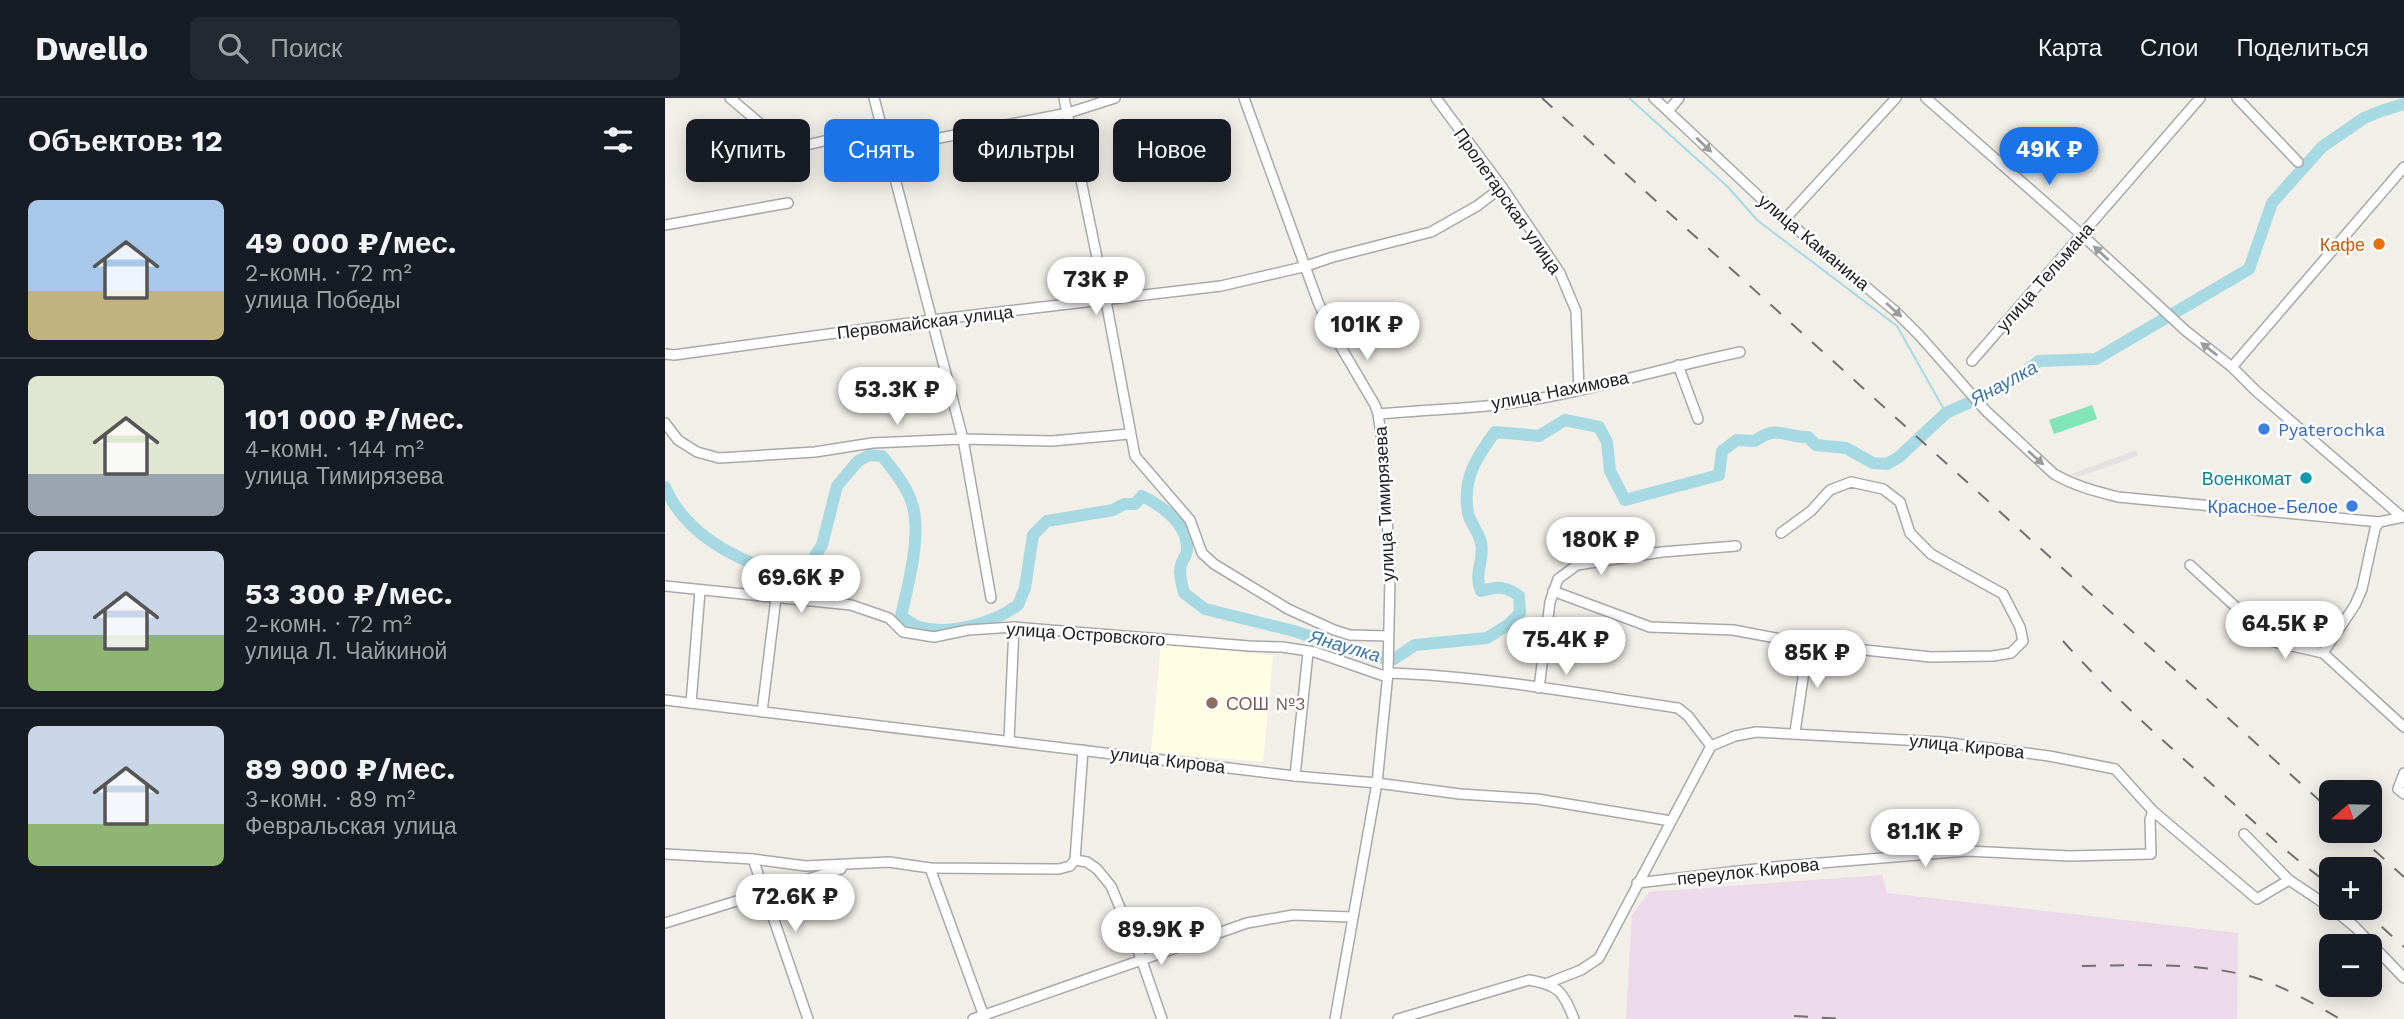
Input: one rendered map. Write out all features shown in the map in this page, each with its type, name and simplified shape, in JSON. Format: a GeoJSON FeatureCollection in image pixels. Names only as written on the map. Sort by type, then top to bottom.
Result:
{"type":"FeatureCollection","features":[{"type":"Feature","properties":{"kind":"street"},"geometry":{"type":"LineString","coordinates":[[730,98],[784,144],[803,146],[824,141]]}},
{"type":"Feature","properties":{"kind":"street"},"geometry":{"type":"LineString","coordinates":[[873,98],[879,119]]}},
{"type":"Feature","properties":{"kind":"street"},"geometry":{"type":"LineString","coordinates":[[1064,98],[1135,456],[1190,520],[1202,553],[1214,564],[1288,609],[1334,630],[1388,641]]}},
{"type":"Feature","properties":{"kind":"street"},"geometry":{"type":"LineString","coordinates":[[939,138],[1068,113],[1115,98]]}},
{"type":"Feature","properties":{"kind":"street","name":"улица Тимирязева"},"geometry":{"type":"LineString","coordinates":[[1244,98],[1303,267],[1332,332],[1378,414],[1384,454],[1389,577],[1387,671]]}},
{"type":"Feature","properties":{"kind":"street","name":"Пролетарская улица"},"geometry":{"type":"LineString","coordinates":[[1436,98],[1560,273],[1576,311],[1579,390]]}},
{"type":"Feature","properties":{"kind":"street","name":"улица Каманина"},"geometry":{"type":"LineString","coordinates":[[1654,98],[1785,219],[1895,311],[1986,411],[2054,474],[2085,489],[2118,497],[2379,522],[2403,517]]}},
{"type":"Feature","properties":{"kind":"street"},"geometry":{"type":"LineString","coordinates":[[1668,111],[1679,98]]}},
{"type":"Feature","properties":{"kind":"street"},"geometry":{"type":"LineString","coordinates":[[1785,219],[1896,98]]}},
{"type":"Feature","properties":{"kind":"street"},"geometry":{"type":"LineString","coordinates":[[1926,98],[2186,331],[2232,367],[2256,391],[2403,517]]}},
{"type":"Feature","properties":{"kind":"street","name":"улица Тельмана"},"geometry":{"type":"LineString","coordinates":[[1972,361],[2200,98]]}},
{"type":"Feature","properties":{"kind":"street"},"geometry":{"type":"LineString","coordinates":[[2237,98],[2298,162]]}},
{"type":"Feature","properties":{"kind":"street"},"geometry":{"type":"LineString","coordinates":[[2232,367],[2404,167]]}},
{"type":"Feature","properties":{"kind":"street"},"geometry":{"type":"LineString","coordinates":[[897,182],[963,439],[991,597]]}},
{"type":"Feature","properties":{"kind":"street","name":"Первомайская улица"},"geometry":{"type":"LineString","coordinates":[[665,354],[1221,286],[1431,232],[1477,206],[1501,187]]}},
{"type":"Feature","properties":{"kind":"street"},"geometry":{"type":"LineString","coordinates":[[665,225],[788,203]]}},
{"type":"Feature","properties":{"kind":"street","name":"улица Нахимова"},"geometry":{"type":"LineString","coordinates":[[1378,414],[1505,404],[1579,390],[1740,352]]}},
{"type":"Feature","properties":{"kind":"street"},"geometry":{"type":"LineString","coordinates":[[1678,365],[1698,419]]}},
{"type":"Feature","properties":{"kind":"street"},"geometry":{"type":"LineString","coordinates":[[665,423],[678,440],[697,452],[719,458],[815,452],[872,443],[963,439],[1052,441],[1129,434]]}},
{"type":"Feature","properties":{"kind":"street"},"geometry":{"type":"LineString","coordinates":[[1553,591],[1650,627],[1733,630],[1808,644],[1931,657],[1956,657],[2011,653],[2023,641],[2020,627],[2003,594],[1931,554],[1910,533],[1900,502],[1883,489],[1851,482],[1830,490],[1811,511],[1781,533]]}},
{"type":"Feature","properties":{"kind":"street"},"geometry":{"type":"LineString","coordinates":[[2323,653],[2362,589],[2375,528],[2379,522]]}},
{"type":"Feature","properties":{"kind":"street"},"geometry":{"type":"LineString","coordinates":[[1539,688],[1553,591],[1558,579],[1577,565],[1662,552],[1736,546]]}},
{"type":"Feature","properties":{"kind":"street"},"geometry":{"type":"LineString","coordinates":[[2190,565],[2274,642],[2323,653],[2404,727]]}},
{"type":"Feature","properties":{"kind":"street","name":"улица Островского"},"geometry":{"type":"LineString","coordinates":[[665,586],[851,605],[889,618],[903,632],[933,637],[968,630],[1014,626],[1282,647],[1315,652],[1387,671],[1539,688],[1678,708],[1698,727],[1711,746]]}},
{"type":"Feature","properties":{"kind":"street"},"geometry":{"type":"LineString","coordinates":[[691,703],[700,591]]}},
{"type":"Feature","properties":{"kind":"street"},"geometry":{"type":"LineString","coordinates":[[762,712],[776,598]]}},
{"type":"Feature","properties":{"kind":"street"},"geometry":{"type":"LineString","coordinates":[[1009,740],[1014,626]]}},
{"type":"Feature","properties":{"kind":"street"},"geometry":{"type":"LineString","coordinates":[[1795,733],[1808,644]]}},
{"type":"Feature","properties":{"kind":"street"},"geometry":{"type":"LineString","coordinates":[[1295,776],[1308,653]]}},
{"type":"Feature","properties":{"kind":"street"},"geometry":{"type":"LineString","coordinates":[[1335,1019],[1377,783],[1387,671]]}},
{"type":"Feature","properties":{"kind":"street","name":"улица Кирова"},"geometry":{"type":"LineString","coordinates":[[665,700],[1295,776],[1459,794],[1537,799],[1671,821]]}},
{"type":"Feature","properties":{"kind":"street","name":"улица Кирова"},"geometry":{"type":"LineString","coordinates":[[1711,746],[1735,736],[1756,732],[1795,733],[1942,742],[2049,756],[2115,769],[2153,811],[2257,899],[2289,880]]}},
{"type":"Feature","properties":{"kind":"street"},"geometry":{"type":"LineString","coordinates":[[1548,983],[1581,970],[1599,958],[1711,746]]}},
{"type":"Feature","properties":{"kind":"street"},"geometry":{"type":"LineString","coordinates":[[665,853],[753,859],[806,866],[889,862],[930,868],[1051,870],[1070,866],[1075,860],[1083,750]]}},
{"type":"Feature","properties":{"kind":"street"},"geometry":{"type":"LineString","coordinates":[[2404,774],[2398,789],[2404,794]]}},
{"type":"Feature","properties":{"kind":"street","name":"переулок Кирова"},"geometry":{"type":"LineString","coordinates":[[1637,883],[1773,867],[1967,851],[2070,856],[2151,854],[2150,820],[2153,811]]}},
{"type":"Feature","properties":{"kind":"street"},"geometry":{"type":"LineString","coordinates":[[2244,834],[2289,880],[2319,900]]}},
{"type":"Feature","properties":{"kind":"street"},"geometry":{"type":"LineString","coordinates":[[753,859],[808,1019]]}},
{"type":"Feature","properties":{"kind":"street"},"geometry":{"type":"LineString","coordinates":[[1075,860],[1087,862],[1105,877],[1141,958],[1163,1019]]}},
{"type":"Feature","properties":{"kind":"street"},"geometry":{"type":"LineString","coordinates":[[665,923],[861,863]]}},
{"type":"Feature","properties":{"kind":"street"},"geometry":{"type":"LineString","coordinates":[[930,868],[984,1017]]}},
{"type":"Feature","properties":{"kind":"street"},"geometry":{"type":"LineString","coordinates":[[973,1019],[1247,923],[1293,915],[1352,917]]}},
{"type":"Feature","properties":{"kind":"street"},"geometry":{"type":"LineString","coordinates":[[2345,920],[2404,978]]}},
{"type":"Feature","properties":{"kind":"street"},"geometry":{"type":"LineString","coordinates":[[1398,1019],[1529,981],[1548,983],[1558,989],[1565,997],[1574,1019]]}},
{"type":"Feature","properties":{"kind":"shaded area"},"geometry":{"type":"Polygon","coordinates":[[[2136,450],[2138,456],[2078,477],[2071,474],[2136,450]]]}},
{"type":"Feature","properties":{"kind":"shaded area","name":"СОШ №3"},"geometry":{"type":"Polygon","coordinates":[[[1161,644],[1273,655],[1263,762],[1151,752],[1161,644]]]}},
{"type":"Feature","properties":{"kind":"shaded area"},"geometry":{"type":"Polygon","coordinates":[[[1882,875],[1887,893],[2238,933],[2237,1019],[1626,1019],[1632,915],[1649,892],[1882,875]]]}},
{"type":"Feature","properties":{"kind":"green space"},"geometry":{"type":"Polygon","coordinates":[[[2092,405],[2097,419],[2054,434],[2049,420],[2092,405]]]}},
{"type":"Feature","properties":{"kind":"waterway"},"geometry":{"type":"LineString","coordinates":[[1629,98],[1728,187],[1757,220],[1897,326],[1946,413]]}},
{"type":"Feature","properties":{"kind":"waterway","name":"Янаулка"},"geometry":{"type":"LineString","coordinates":[[665,487],[686,519],[715,544],[749,562],[785,575],[810,564],[822,545],[837,486],[858,461],[870,455],[882,456],[908,494],[915,519],[913,561],[901,616],[919,627],[944,630],[984,622],[1018,605],[1025,588],[1033,535],[1047,521],[1113,510],[1124,504],[1135,504],[1142,496],[1172,517],[1183,532],[1187,550],[1180,571],[1184,593],[1205,609],[1294,631],[1371,657],[1394,659],[1415,645],[1487,638],[1509,624],[1520,613],[1519,596],[1510,590],[1492,588],[1481,591],[1478,578],[1482,549],[1468,513],[1469,479],[1482,451],[1495,432],[1539,436],[1565,420],[1599,427],[1607,442],[1610,471],[1625,500],[1719,475],[1722,451],[1737,440],[1755,441],[1769,433],[1808,437],[1816,445],[1846,448],[1873,463],[1887,464],[1899,457],[1946,413],[2004,387],[2039,361],[2096,359],[2249,269],[2272,203],[2322,147],[2364,118],[2404,104]]}},
{"type":"Feature","properties":{"kind":"railway"},"geometry":{"type":"LineString","coordinates":[[1542,98],[2319,800]]}},
{"type":"Feature","properties":{"kind":"railway"},"geometry":{"type":"LineString","coordinates":[[2063,641],[2162,740],[2319,876]]}},
{"type":"Feature","properties":{"kind":"railway"},"geometry":{"type":"LineString","coordinates":[[2367,844],[2404,877]]}},
{"type":"Feature","properties":{"kind":"railway"},"geometry":{"type":"LineString","coordinates":[[2374,920],[2404,947]]}},
{"type":"Feature","properties":{"kind":"railway"},"geometry":{"type":"LineString","coordinates":[[2082,966],[2168,966],[2232,972],[2275,985],[2340,1019]]}},
{"type":"Feature","properties":{"kind":"railway"},"geometry":{"type":"LineString","coordinates":[[1794,1016],[1844,1019]]}},
{"type":"Feature","properties":{"kind":"place","name":"Кафе"},"geometry":{"type":"Point","coordinates":[2379,244]}},
{"type":"Feature","properties":{"kind":"place","name":"Pyaterochka"},"geometry":{"type":"Point","coordinates":[2264,429]}},
{"type":"Feature","properties":{"kind":"place","name":"Военкомат"},"geometry":{"type":"Point","coordinates":[2306,478]}},
{"type":"Feature","properties":{"kind":"place","name":"Красное-Белое"},"geometry":{"type":"Point","coordinates":[2352,506]}},
{"type":"Feature","properties":{"kind":"place","name":"СОШ №3"},"geometry":{"type":"Point","coordinates":[1212,703]}}]}
